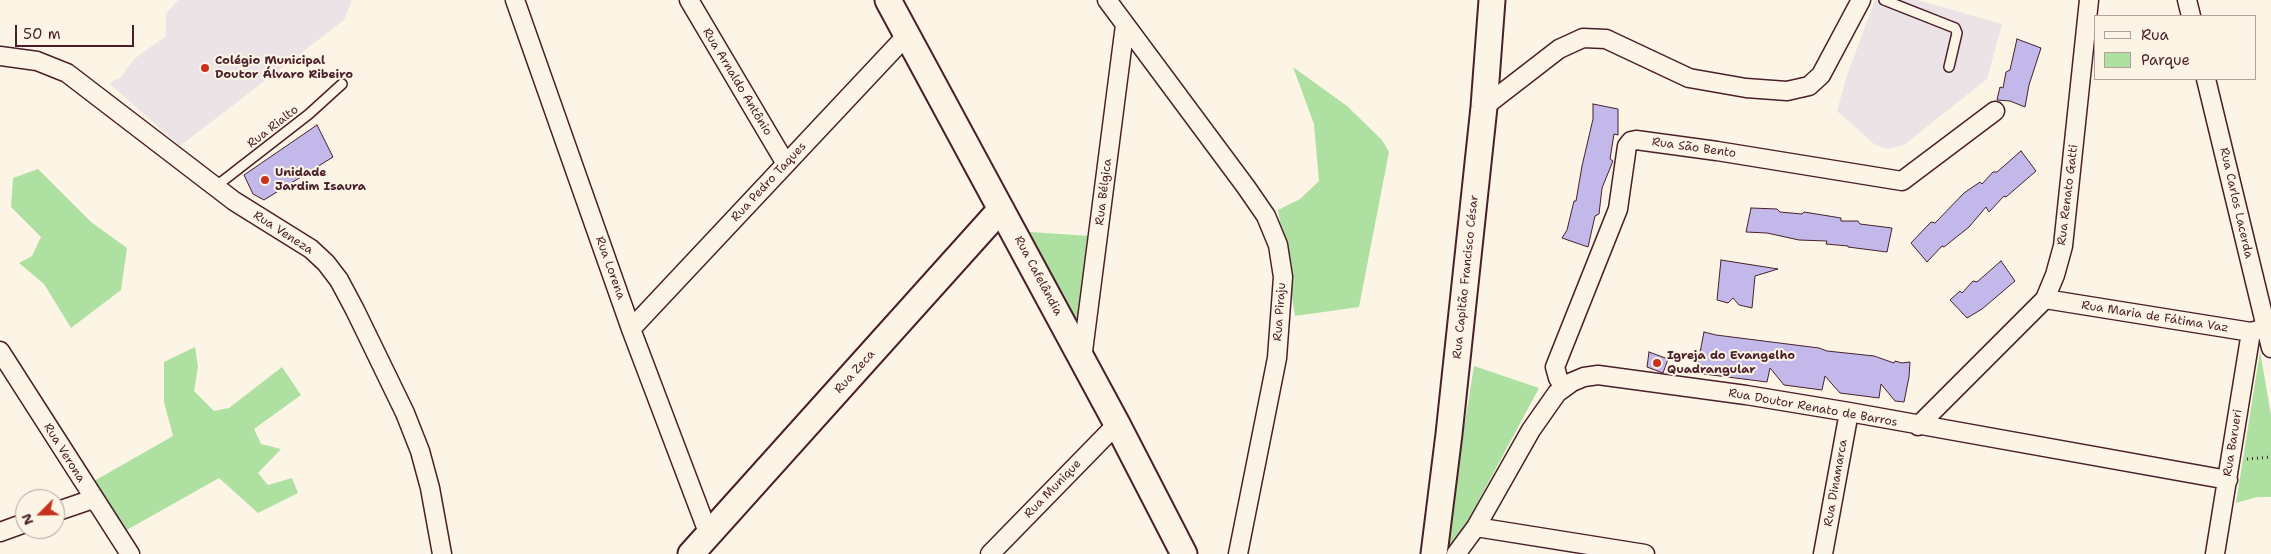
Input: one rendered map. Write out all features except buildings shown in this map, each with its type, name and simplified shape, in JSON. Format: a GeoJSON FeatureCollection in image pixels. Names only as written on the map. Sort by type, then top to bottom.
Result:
{"type":"FeatureCollection","features":[{"type":"Feature","properties":{"kind":"street","name":"Rua Lorena"},"geometry":{"type":"LineString","coordinates":[[515,0],[631,329],[709,535]]}},
{"type":"Feature","properties":{"kind":"street","name":"Rua Arnaldo Antônio"},"geometry":{"type":"LineString","coordinates":[[689,0],[786,164]]}},
{"type":"Feature","properties":{"kind":"street","name":"Rua Cafelândia"},"geometry":{"type":"LineString","coordinates":[[888,0],[1117,424],[1184,554]]}},
{"type":"Feature","properties":{"kind":"street","name":"Rua Piraju"},"geometry":{"type":"LineString","coordinates":[[1107,0],[1246,187],[1266,216],[1278,245],[1283,277],[1277,358],[1238,554]]}},
{"type":"Feature","properties":{"kind":"street","name":"Rua Capitão Francisco César"},"geometry":{"type":"LineString","coordinates":[[1434,554],[1450,434],[1484,107],[1492,0]]}},
{"type":"Feature","properties":{"kind":"street"},"geometry":{"type":"LineString","coordinates":[[1484,107],[1559,49],[1583,38],[1606,39],[1690,78],[1746,88],[1778,90],[1809,86],[1821,74],[1861,0]]}},
{"type":"Feature","properties":{"kind":"street","name":"Rua Renato Gatti"},"geometry":{"type":"LineString","coordinates":[[1918,426],[2044,299],[2055,275],[2063,246],[2090,0]]}},
{"type":"Feature","properties":{"kind":"street"},"geometry":{"type":"LineString","coordinates":[[2187,0],[2191,15]]}},
{"type":"Feature","properties":{"kind":"street","name":"Rua Bélgica"},"geometry":{"type":"LineString","coordinates":[[1082,360],[1125,25]]}},
{"type":"Feature","properties":{"kind":"street","name":"Rua Pedro Taques"},"geometry":{"type":"LineString","coordinates":[[631,329],[907,34]]}},
{"type":"Feature","properties":{"kind":"street","name":"Rua Veneza"},"geometry":{"type":"LineString","coordinates":[[0,56],[37,61],[67,74],[215,187],[311,249],[326,263],[339,280],[404,413],[420,451],[430,488],[442,554]]}},
{"type":"Feature","properties":{"kind":"street","name":"Rua Carlos Lacerda"},"geometry":{"type":"LineString","coordinates":[[2206,80],[2258,330],[2271,346]]}},
{"type":"Feature","properties":{"kind":"street","name":"Rua São Bento"},"geometry":{"type":"LineString","coordinates":[[1564,387],[1558,378],[1555,367],[1618,209],[1627,146],[1631,141],[1717,151],[1902,181],[1995,110]]}},
{"type":"Feature","properties":{"kind":"street","name":"Rua Zeca"},"geometry":{"type":"LineString","coordinates":[[691,554],[1001,209]]}},
{"type":"Feature","properties":{"kind":"street","name":"Rua Maria de Fátima Vaz"},"geometry":{"type":"LineString","coordinates":[[2044,299],[2258,330]]}},
{"type":"Feature","properties":{"kind":"street","name":"Rua Barueri"},"geometry":{"type":"LineString","coordinates":[[2215,554],[2231,460],[2258,330]]}},
{"type":"Feature","properties":{"kind":"street","name":"Rua Verona"},"geometry":{"type":"LineString","coordinates":[[0,350],[130,554]]}},
{"type":"Feature","properties":{"kind":"street","name":"Rua Doutor Renato de Barros"},"geometry":{"type":"LineString","coordinates":[[1456,554],[1476,527],[1543,411],[1557,393],[1564,387],[1584,377],[1598,375],[1849,412],[1918,426],[2228,480]]}},
{"type":"Feature","properties":{"kind":"street","name":"Rua Dinamarca"},"geometry":{"type":"LineString","coordinates":[[1822,554],[1849,412]]}},
{"type":"Feature","properties":{"kind":"street","name":"Rua Munique"},"geometry":{"type":"LineString","coordinates":[[990,554],[1117,424]]}},
{"type":"Feature","properties":{"kind":"street"},"geometry":{"type":"LineString","coordinates":[[65,509],[94,499]]}},
{"type":"Feature","properties":{"kind":"street"},"geometry":{"type":"LineString","coordinates":[[0,532],[15,527]]}},
{"type":"Feature","properties":{"kind":"street"},"geometry":{"type":"LineString","coordinates":[[1476,527],[1645,554]]}},
{"type":"Feature","properties":{"kind":"lane"},"geometry":{"type":"LineString","coordinates":[[1884,0],[1955,28],[1956,32],[1949,67]]}},
{"type":"Feature","properties":{"kind":"lane","name":"Rua Rialto"},"geometry":{"type":"LineString","coordinates":[[215,187],[309,114],[342,84]]}},
{"type":"Feature","properties":{"kind":"path"},"geometry":{"type":"LineString","coordinates":[[2231,460],[2271,457]]}},
{"type":"Feature","properties":{"kind":"shaded area","name":"Colégio Municipal Doutor Álvaro Ribeiro"},"geometry":{"type":"Polygon","coordinates":[[[178,0],[352,0],[344,20],[180,146],[109,83],[121,77],[134,59],[166,36],[166,14],[178,0]]]}},
{"type":"Feature","properties":{"kind":"shaded area"},"geometry":{"type":"Polygon","coordinates":[[[1875,0],[1917,0],[2002,24],[1987,79],[1904,145],[1887,149],[1874,144],[1837,111],[1846,78],[1875,0]]]}},
{"type":"Feature","properties":{"kind":"green space"},"geometry":{"type":"Polygon","coordinates":[[[1293,67],[1347,106],[1382,140],[1389,152],[1359,307],[1295,316],[1278,210],[1300,199],[1319,181],[1314,124],[1293,67]]]}},
{"type":"Feature","properties":{"kind":"green space"},"geometry":{"type":"Polygon","coordinates":[[[38,169],[91,222],[127,248],[121,290],[71,328],[44,284],[19,263],[32,256],[41,237],[11,207],[13,178],[38,169]]]}},
{"type":"Feature","properties":{"kind":"green space"},"geometry":{"type":"Polygon","coordinates":[[[1016,231],[1090,236],[1081,350],[1016,231]]]}},
{"type":"Feature","properties":{"kind":"green space"},"geometry":{"type":"Polygon","coordinates":[[[195,347],[198,367],[194,391],[214,411],[229,408],[282,367],[301,395],[254,429],[261,444],[281,449],[258,473],[268,485],[292,478],[298,493],[258,513],[219,478],[125,531],[94,481],[173,436],[164,402],[164,362],[195,347]]]}},
{"type":"Feature","properties":{"kind":"green space"},"geometry":{"type":"Polygon","coordinates":[[[2260,351],[2271,415],[2271,497],[2257,497],[2236,503],[2260,351]]]}},
{"type":"Feature","properties":{"kind":"green space"},"geometry":{"type":"Polygon","coordinates":[[[1474,366],[1539,388],[1450,554],[1444,554],[1474,366]]]}},
{"type":"Feature","properties":{"kind":"place","name":"Colégio Municipal Doutor Álvaro Ribeiro"},"geometry":{"type":"Point","coordinates":[205,68]}},
{"type":"Feature","properties":{"kind":"place","name":"Unidade Jardim Isaura"},"geometry":{"type":"Point","coordinates":[265,180]}},
{"type":"Feature","properties":{"kind":"place","name":"Igreja do Evangelho Quadrangular"},"geometry":{"type":"Point","coordinates":[1657,363]}}]}
